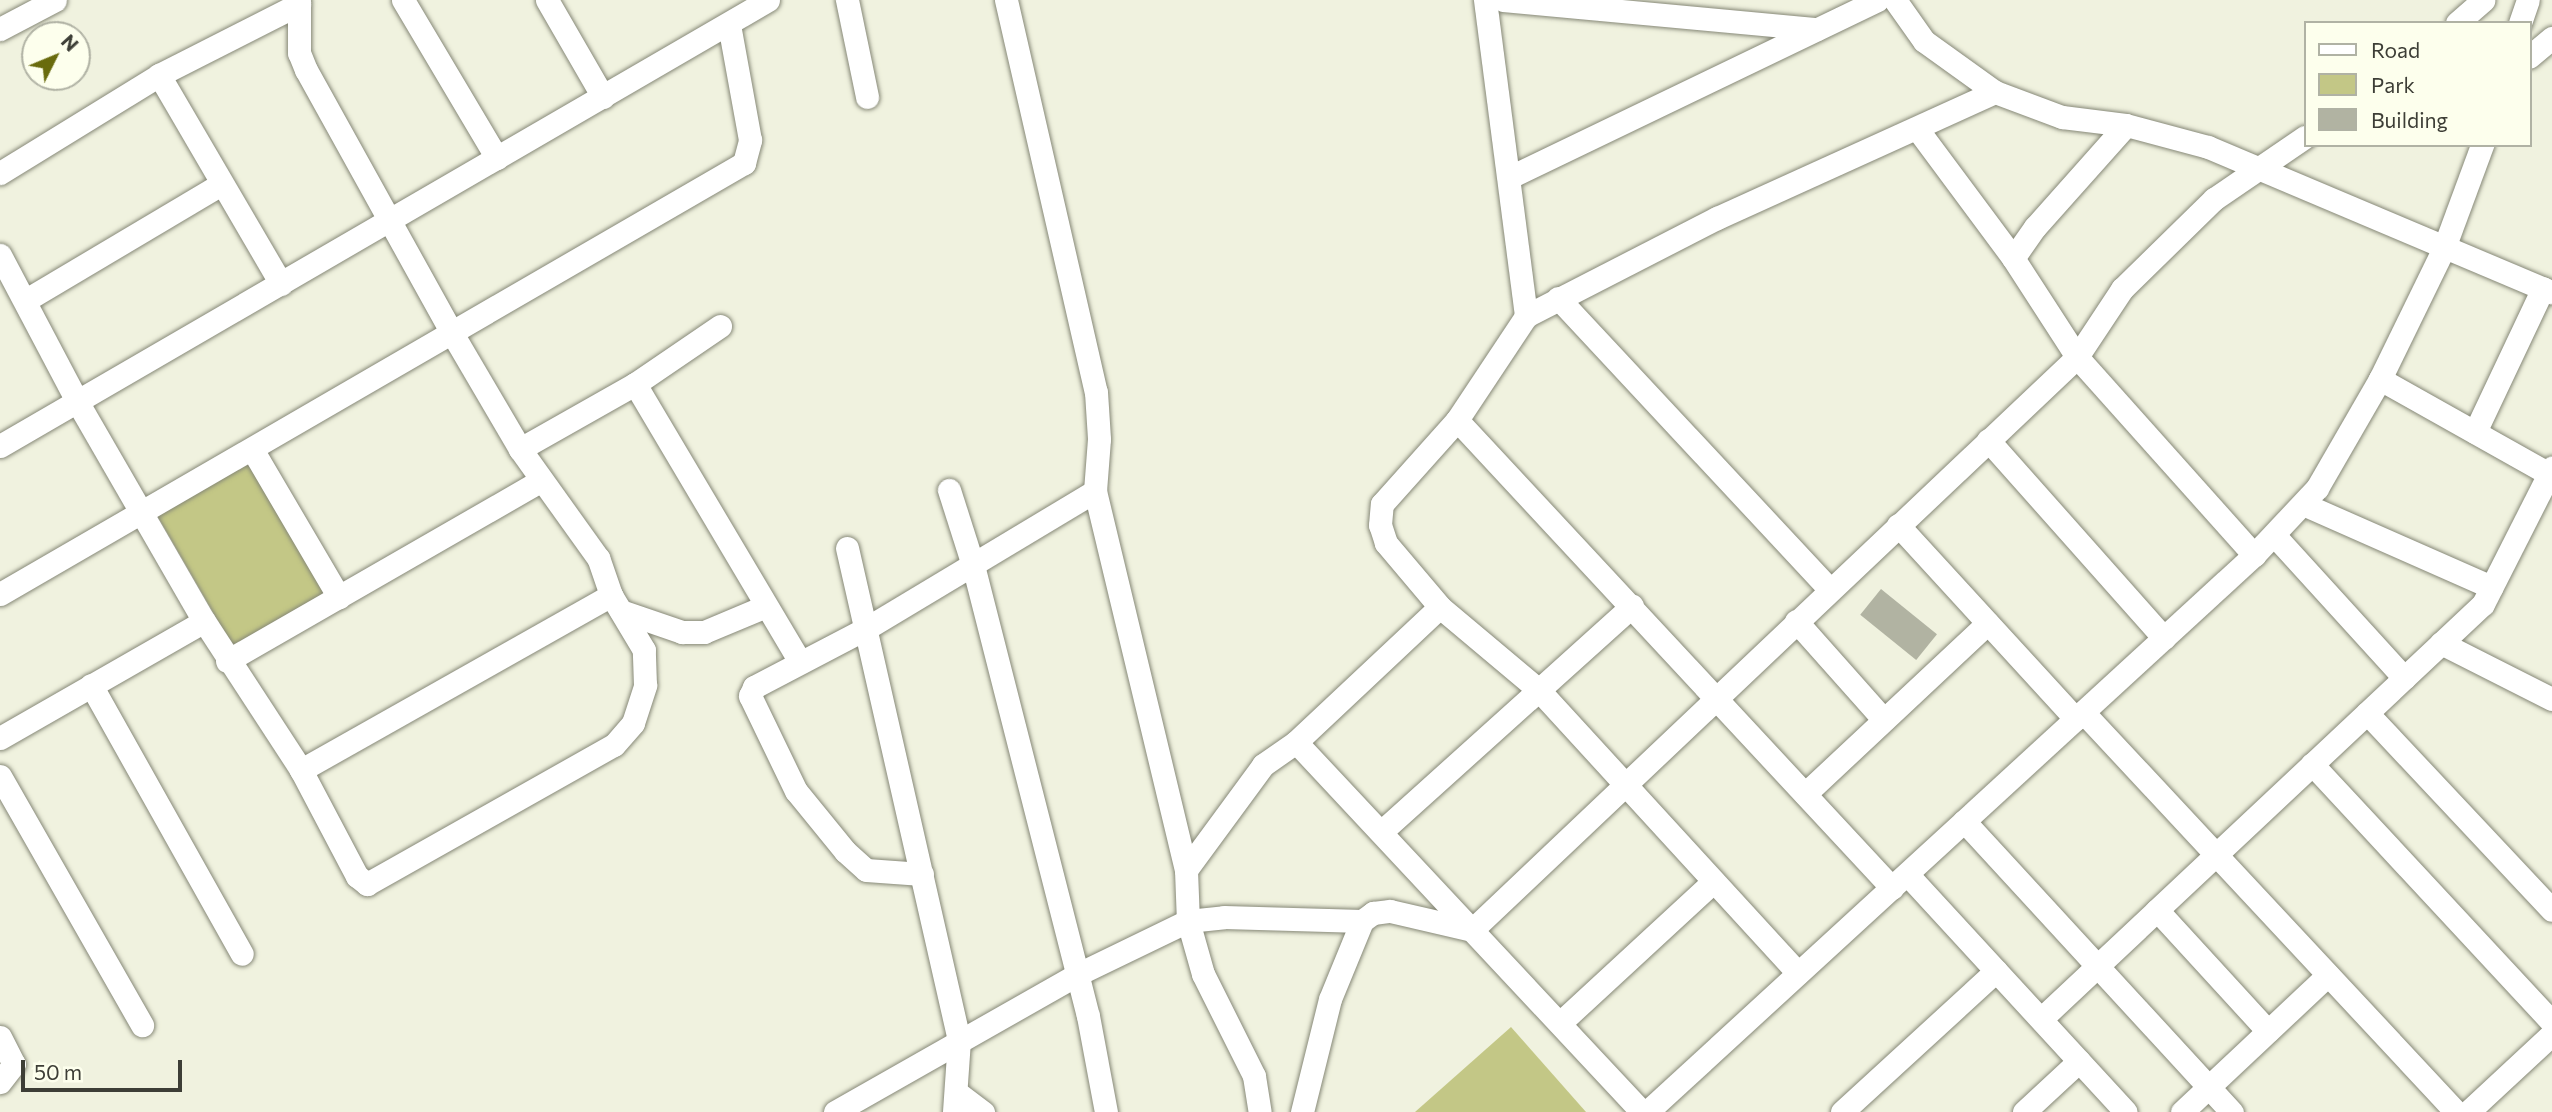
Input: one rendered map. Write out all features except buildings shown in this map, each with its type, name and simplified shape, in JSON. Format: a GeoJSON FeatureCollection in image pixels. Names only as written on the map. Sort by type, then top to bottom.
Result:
{"type":"FeatureCollection","features":[{"type":"Feature","properties":{"kind":"street"},"geometry":{"type":"LineString","coordinates":[[0,29],[54,0]]}},
{"type":"Feature","properties":{"kind":"street"},"geometry":{"type":"LineString","coordinates":[[403,0],[497,158]]}},
{"type":"Feature","properties":{"kind":"street"},"geometry":{"type":"LineString","coordinates":[[547,0],[603,97]]}},
{"type":"Feature","properties":{"kind":"street"},"geometry":{"type":"LineString","coordinates":[[0,446],[78,404],[393,222],[768,0]]}},
{"type":"Feature","properties":{"kind":"street"},"geometry":{"type":"LineString","coordinates":[[847,0],[867,96]]}},
{"type":"Feature","properties":{"kind":"street"},"geometry":{"type":"LineString","coordinates":[[1006,0],[1096,392],[1100,439],[1095,491],[1186,870],[1188,921],[1203,974],[1254,1076],[1260,1112]]}},
{"type":"Feature","properties":{"kind":"street"},"geometry":{"type":"LineString","coordinates":[[1485,0],[1526,316]]}},
{"type":"Feature","properties":{"kind":"street"},"geometry":{"type":"LineString","coordinates":[[1503,0],[1817,29]]}},
{"type":"Feature","properties":{"kind":"street"},"geometry":{"type":"LineString","coordinates":[[1510,177],[1877,0]]}},
{"type":"Feature","properties":{"kind":"street"},"geometry":{"type":"LineString","coordinates":[[1895,0],[1924,41],[1996,92],[2062,117],[2126,125],[2208,147],[2547,290],[2475,432]]}},
{"type":"Feature","properties":{"kind":"street"},"geometry":{"type":"LineString","coordinates":[[2459,21],[2483,0]]}},
{"type":"Feature","properties":{"kind":"street"},"geometry":{"type":"LineString","coordinates":[[2521,21],[2528,0]]}},
{"type":"Feature","properties":{"kind":"street"},"geometry":{"type":"LineString","coordinates":[[0,173],[159,75],[299,2],[299,53],[453,335],[520,449],[597,558],[616,603],[644,650],[645,685],[633,723],[614,745],[381,879],[367,884],[357,876],[302,770],[227,661],[78,404],[26,300],[0,255]]}},
{"type":"Feature","properties":{"kind":"street"},"geometry":{"type":"LineString","coordinates":[[0,594],[453,335],[744,163],[750,140],[729,24]]}},
{"type":"Feature","properties":{"kind":"street"},"geometry":{"type":"LineString","coordinates":[[2531,55],[2552,38]]}},
{"type":"Feature","properties":{"kind":"street"},"geometry":{"type":"LineString","coordinates":[[159,75],[281,285]]}},
{"type":"Feature","properties":{"kind":"street"},"geometry":{"type":"LineString","coordinates":[[1798,973],[1540,691],[1440,607],[1386,543],[1380,525],[1382,504],[1457,420],[1526,316],[1717,218],[1918,130],[1996,92]]}},
{"type":"Feature","properties":{"kind":"street"},"geometry":{"type":"LineString","coordinates":[[2013,258],[2126,125]]}},
{"type":"Feature","properties":{"kind":"street"},"geometry":{"type":"LineString","coordinates":[[1918,130],[2013,258],[2077,357],[2255,555]]}},
{"type":"Feature","properties":{"kind":"street"},"geometry":{"type":"LineString","coordinates":[[1472,930],[1715,696],[2077,357],[2122,289],[2214,199],[2304,138]]}},
{"type":"Feature","properties":{"kind":"street"},"geometry":{"type":"LineString","coordinates":[[1296,741],[1645,1112],[2255,555],[2303,504],[2380,379],[2444,248],[2481,147]]}},
{"type":"Feature","properties":{"kind":"street"},"geometry":{"type":"LineString","coordinates":[[26,300],[221,184]]}},
{"type":"Feature","properties":{"kind":"street"},"geometry":{"type":"LineString","coordinates":[[1558,298],[1829,589]]}},
{"type":"Feature","properties":{"kind":"street"},"geometry":{"type":"LineString","coordinates":[[520,449],[635,384],[720,327]]}},
{"type":"Feature","properties":{"kind":"street"},"geometry":{"type":"LineString","coordinates":[[2041,1019],[2483,604],[2550,471],[2380,379]]}},
{"type":"Feature","properties":{"kind":"street"},"geometry":{"type":"LineString","coordinates":[[635,384],[800,662]]}},
{"type":"Feature","properties":{"kind":"street"},"geometry":{"type":"LineString","coordinates":[[1457,420],[1805,794],[1996,971],[2126,1112]]}},
{"type":"Feature","properties":{"kind":"street"},"geometry":{"type":"LineString","coordinates":[[1988,440],[2164,638]]}},
{"type":"Feature","properties":{"kind":"street"},"geometry":{"type":"LineString","coordinates":[[252,449],[339,597]]}},
{"type":"Feature","properties":{"kind":"street"},"geometry":{"type":"LineString","coordinates":[[227,661],[542,480]]}},
{"type":"Feature","properties":{"kind":"street"},"geometry":{"type":"LineString","coordinates":[[949,490],[973,565],[1074,976],[1088,1016],[1106,1112]]}},
{"type":"Feature","properties":{"kind":"street"},"geometry":{"type":"LineString","coordinates":[[922,874],[866,870],[796,791],[750,696],[754,687],[867,628],[1095,491]]}},
{"type":"Feature","properties":{"kind":"street"},"geometry":{"type":"LineString","coordinates":[[2303,504],[2491,587]]}},
{"type":"Feature","properties":{"kind":"street"},"geometry":{"type":"LineString","coordinates":[[1898,525],[1988,623],[2216,855],[2456,1112]]}},
{"type":"Feature","properties":{"kind":"street"},"geometry":{"type":"LineString","coordinates":[[2275,536],[2404,678]]}},
{"type":"Feature","properties":{"kind":"street"},"geometry":{"type":"LineString","coordinates":[[847,548],[959,1040],[955,1102],[984,1112]]}},
{"type":"Feature","properties":{"kind":"street"},"geometry":{"type":"LineString","coordinates":[[616,603],[682,632],[704,632],[766,606]]}},
{"type":"Feature","properties":{"kind":"street"},"geometry":{"type":"LineString","coordinates":[[302,770],[616,603]]}},
{"type":"Feature","properties":{"kind":"street"},"geometry":{"type":"LineString","coordinates":[[1381,832],[1632,606]]}},
{"type":"Feature","properties":{"kind":"street"},"geometry":{"type":"LineString","coordinates":[[1186,870],[1247,783],[1440,607]]}},
{"type":"Feature","properties":{"kind":"street"},"geometry":{"type":"LineString","coordinates":[[0,738],[204,621]]}},
{"type":"Feature","properties":{"kind":"street"},"geometry":{"type":"LineString","coordinates":[[1796,621],[1884,720]]}},
{"type":"Feature","properties":{"kind":"street"},"geometry":{"type":"LineString","coordinates":[[1805,794],[1988,623]]}},
{"type":"Feature","properties":{"kind":"street"},"geometry":{"type":"LineString","coordinates":[[2441,643],[2552,699]]}},
{"type":"Feature","properties":{"kind":"street"},"geometry":{"type":"LineString","coordinates":[[92,685],[242,954]]}},
{"type":"Feature","properties":{"kind":"street"},"geometry":{"type":"LineString","coordinates":[[2367,713],[2552,910]]}},
{"type":"Feature","properties":{"kind":"street"},"geometry":{"type":"LineString","coordinates":[[2312,764],[2551,1020],[2468,1112]]}},
{"type":"Feature","properties":{"kind":"street"},"geometry":{"type":"LineString","coordinates":[[0,776],[142,1025]]}},
{"type":"Feature","properties":{"kind":"street"},"geometry":{"type":"LineString","coordinates":[[1964,821],[2232,1112]]}},
{"type":"Feature","properties":{"kind":"street"},"geometry":{"type":"LineString","coordinates":[[1560,1023],[1713,881]]}},
{"type":"Feature","properties":{"kind":"street"},"geometry":{"type":"LineString","coordinates":[[2157,910],[2268,1031]]}},
{"type":"Feature","properties":{"kind":"street"},"geometry":{"type":"LineString","coordinates":[[1302,1112],[1329,999],[1362,921],[1373,913],[1390,911],[1472,930]]}},
{"type":"Feature","properties":{"kind":"street"},"geometry":{"type":"LineString","coordinates":[[835,1112],[1074,976],[1188,921],[1224,917],[1362,921]]}},
{"type":"Feature","properties":{"kind":"street"},"geometry":{"type":"LineString","coordinates":[[1842,1112],[1996,971]]}},
{"type":"Feature","properties":{"kind":"street"},"geometry":{"type":"LineString","coordinates":[[2182,1112],[2328,975]]}},
{"type":"Feature","properties":{"kind":"street"},"geometry":{"type":"LineString","coordinates":[[0,1037],[14,1064],[0,1082]]}},
{"type":"Feature","properties":{"kind":"street"},"geometry":{"type":"LineString","coordinates":[[2024,1112],[2080,1061]]}},
{"type":"Feature","properties":{"kind":"green space"},"geometry":{"type":"Polygon","coordinates":[[[247,459],[329,601],[237,654],[155,512],[247,459]]]}},
{"type":"Feature","properties":{"kind":"green space"},"geometry":{"type":"Polygon","coordinates":[[[1511,1027],[1586,1112],[1415,1112],[1511,1027]]]}}]}
